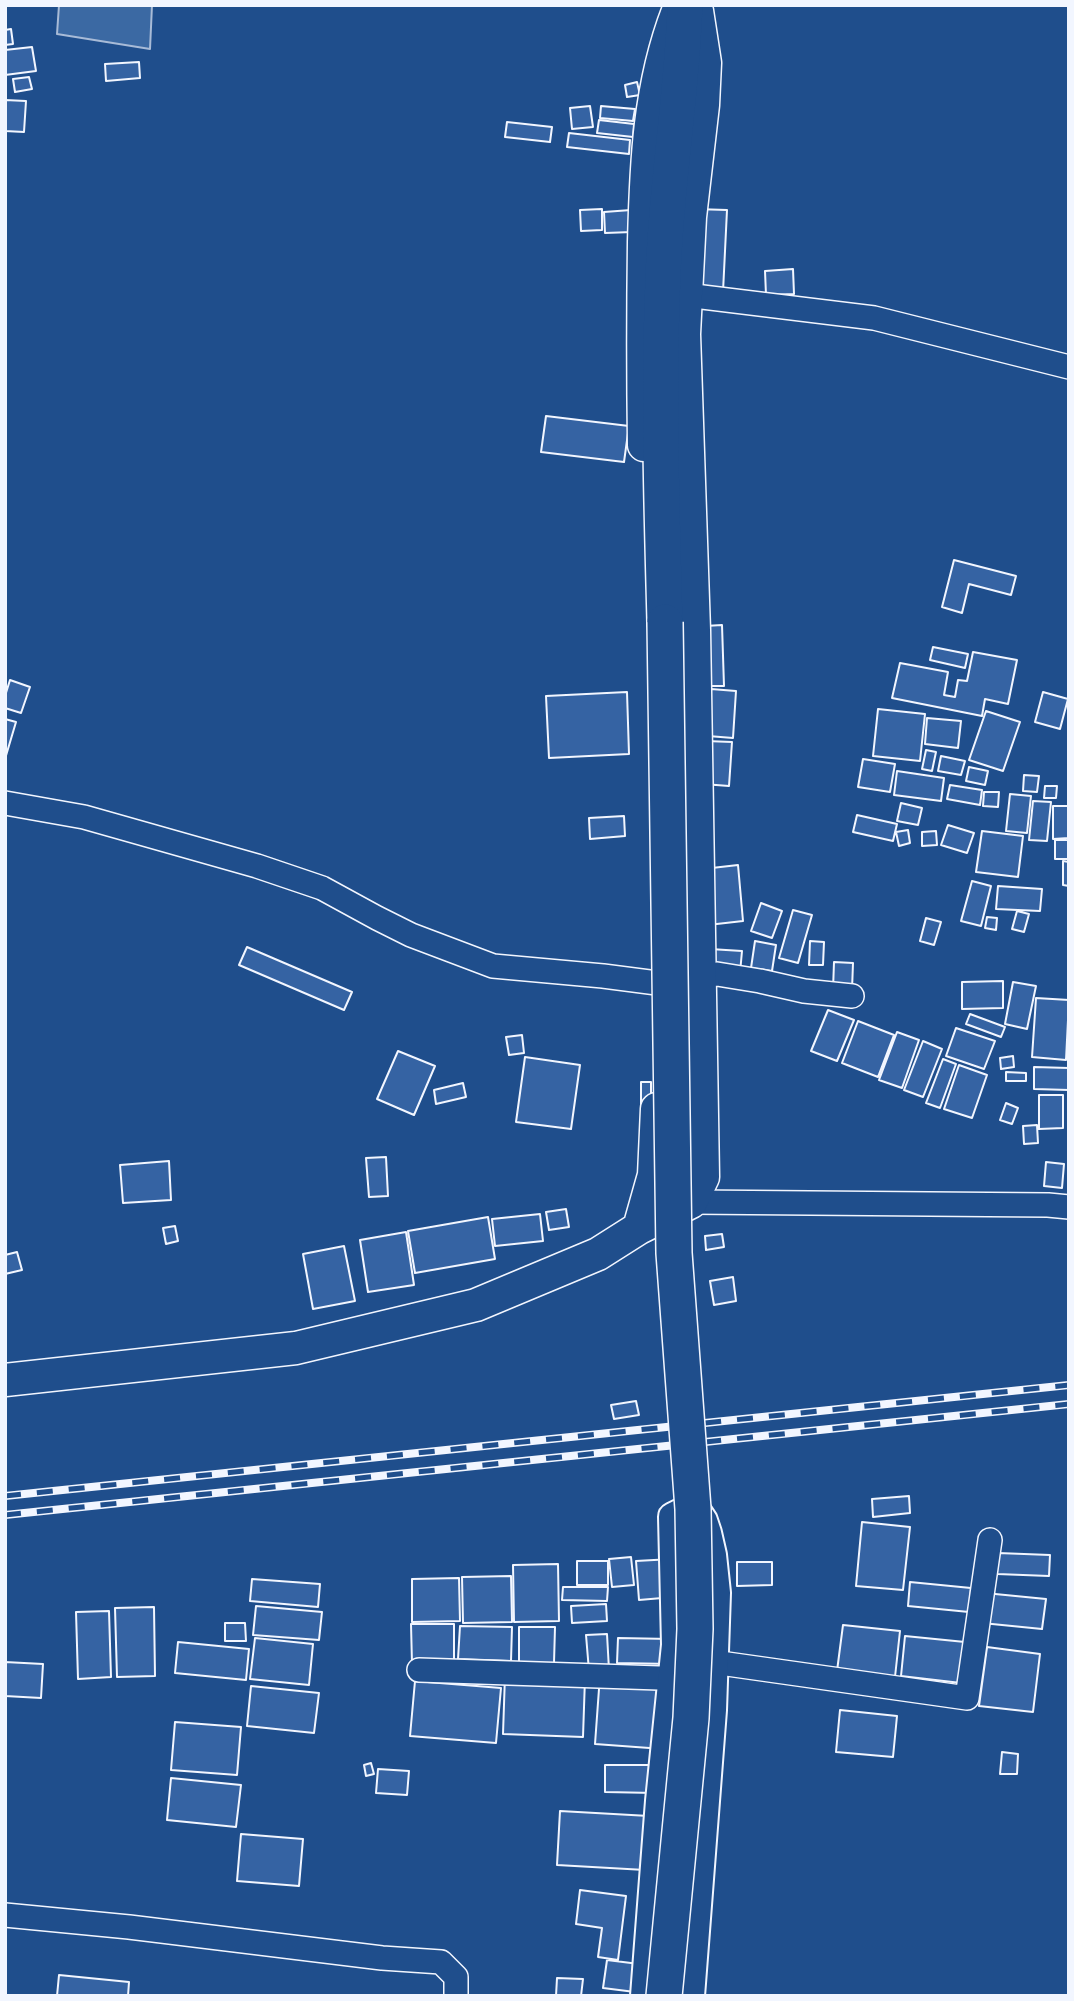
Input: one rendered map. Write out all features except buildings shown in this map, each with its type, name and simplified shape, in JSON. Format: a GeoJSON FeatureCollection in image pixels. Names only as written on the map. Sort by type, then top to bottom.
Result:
{"type":"FeatureCollection","features":[{"type":"Feature","properties":{"kind":"main road"},"geometry":{"type":"LineString","coordinates":[[664,1996],[691,1718],[695,1629],[693,1509],[674,1253],[665,622],[659,412],[663,273],[684,44],[683,5]]}},
{"type":"Feature","properties":{"kind":"main road"},"geometry":{"type":"LineString","coordinates":[[639,1228],[654,1175],[659,1073],[642,345],[647,155],[656,83],[670,33],[683,5]]}},
{"type":"Feature","properties":{"kind":"main road"},"geometry":{"type":"LineString","coordinates":[[5,1380],[296,1348],[475,1305],[598,1254],[639,1228],[691,1202],[703,1177],[693,589],[684,334],[690,217],[705,63],[697,11],[693,5]]}},
{"type":"Feature","properties":{"kind":"street"},"geometry":{"type":"LineString","coordinates":[[686,295],[874,318],[1069,367]]}},
{"type":"Feature","properties":{"kind":"street"},"geometry":{"type":"LineString","coordinates":[[5,803],[84,817],[270,870],[322,888],[411,935],[493,967],[657,983],[717,974],[804,991],[852,996]]}},
{"type":"Feature","properties":{"kind":"street"},"geometry":{"type":"LineString","coordinates":[[691,1202],[1069,1207]]}},
{"type":"Feature","properties":{"kind":"street"},"geometry":{"type":"LineString","coordinates":[[645,1996],[676,1645],[673,1517],[683,1512],[697,1512],[703,1521],[712,1555],[716,1593],[690,1996]]}},
{"type":"Feature","properties":{"kind":"street"},"geometry":{"type":"LineString","coordinates":[[419,1670],[672,1678],[713,1671],[967,1698],[990,1539]]}},
{"type":"Feature","properties":{"kind":"street"},"geometry":{"type":"LineString","coordinates":[[5,1915],[129,1927],[382,1958],[441,1962],[456,1977],[456,1996]]}},
{"type":"Feature","properties":{"kind":"water"},"geometry":{"type":"Polygon","coordinates":[[[59,5],[152,5],[150,49],[57,34],[59,5]]]}},
{"type":"Feature","properties":{"kind":"railway"},"geometry":{"type":"LineString","coordinates":[[5,1496],[1069,1385]]}},
{"type":"Feature","properties":{"kind":"railway"},"geometry":{"type":"LineString","coordinates":[[5,1515],[1069,1404]]}}]}
